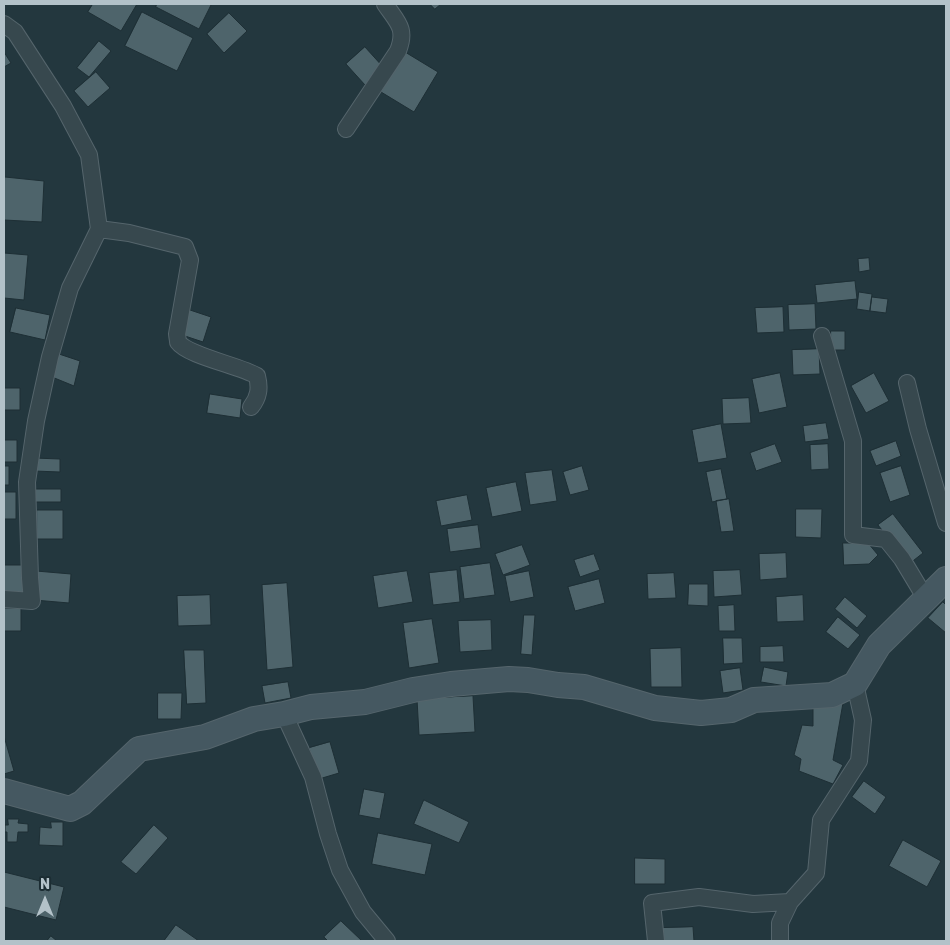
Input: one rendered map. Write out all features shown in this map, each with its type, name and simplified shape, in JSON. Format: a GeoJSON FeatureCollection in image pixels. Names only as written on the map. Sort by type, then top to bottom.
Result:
{"type":"FeatureCollection","features":[{"type":"Feature","properties":{"kind":"street"},"geometry":{"type":"LineString","coordinates":[[346,129],[403,40],[401,28],[384,4]]}},
{"type":"Feature","properties":{"kind":"street"},"geometry":{"type":"LineString","coordinates":[[4,24],[15,32],[62,106],[89,154],[99,229],[70,288],[50,357],[36,421],[27,482],[32,601],[4,599]]}},
{"type":"Feature","properties":{"kind":"street"},"geometry":{"type":"LineString","coordinates":[[99,229],[185,247],[190,260],[177,334],[178,341],[186,348],[257,376],[260,385],[257,400],[251,407]]}},
{"type":"Feature","properties":{"kind":"street"},"geometry":{"type":"LineString","coordinates":[[822,336],[853,441],[853,535],[886,539],[902,559],[926,599]]}},
{"type":"Feature","properties":{"kind":"street"},"geometry":{"type":"LineString","coordinates":[[907,383],[918,429],[946,524]]}},
{"type":"Feature","properties":{"kind":"street"},"geometry":{"type":"LineString","coordinates":[[4,789],[70,809],[82,803],[139,748],[205,737],[254,720],[311,707],[365,702],[413,690],[444,685],[509,679],[528,680],[584,687],[655,708],[701,713],[731,710],[754,700],[832,695],[854,684],[879,645],[946,578]]}},
{"type":"Feature","properties":{"kind":"street"},"geometry":{"type":"LineString","coordinates":[[780,941],[780,923],[790,902],[816,873],[821,820],[859,761],[863,720],[854,684]]}},
{"type":"Feature","properties":{"kind":"street"},"geometry":{"type":"LineString","coordinates":[[284,714],[313,777],[340,870],[363,912],[387,941]]}},
{"type":"Feature","properties":{"kind":"street"},"geometry":{"type":"LineString","coordinates":[[656,941],[652,903],[699,897],[753,904],[790,902]]}},
{"type":"Feature","properties":{"kind":"building"},"geometry":{"type":"Polygon","coordinates":[[[93,4],[137,4],[121,31],[88,12],[93,4]]]}},
{"type":"Feature","properties":{"kind":"building"},"geometry":{"type":"Polygon","coordinates":[[[157,4],[211,5],[199,29],[156,7],[157,4]]]}},
{"type":"Feature","properties":{"kind":"building"},"geometry":{"type":"Polygon","coordinates":[[[430,4],[441,4],[435,9],[430,4]]]}},
{"type":"Feature","properties":{"kind":"building"},"geometry":{"type":"Polygon","coordinates":[[[142,12],[193,38],[177,71],[125,46],[142,12]]]}},
{"type":"Feature","properties":{"kind":"building"},"geometry":{"type":"Polygon","coordinates":[[[229,13],[247,31],[224,53],[207,34],[229,13]]]}},
{"type":"Feature","properties":{"kind":"building"},"geometry":{"type":"Polygon","coordinates":[[[99,41],[111,51],[89,77],[77,68],[99,41]]]}},
{"type":"Feature","properties":{"kind":"building"},"geometry":{"type":"Polygon","coordinates":[[[365,47],[384,68],[365,85],[346,64],[365,47]]]}},
{"type":"Feature","properties":{"kind":"building"},"geometry":{"type":"Polygon","coordinates":[[[4,52],[11,63],[4,67],[4,52]]]}},
{"type":"Feature","properties":{"kind":"building"},"geometry":{"type":"Polygon","coordinates":[[[405,52],[438,72],[414,112],[381,92],[405,52]]]}},
{"type":"Feature","properties":{"kind":"building"},"geometry":{"type":"Polygon","coordinates":[[[96,72],[110,88],[88,107],[74,91],[96,72]]]}},
{"type":"Feature","properties":{"kind":"building"},"geometry":{"type":"Polygon","coordinates":[[[5,177],[44,181],[42,222],[4,220],[5,177]]]}},
{"type":"Feature","properties":{"kind":"building"},"geometry":{"type":"Polygon","coordinates":[[[4,253],[28,255],[24,300],[4,298],[4,253]]]}},
{"type":"Feature","properties":{"kind":"building"},"geometry":{"type":"Polygon","coordinates":[[[869,258],[870,270],[859,272],[858,259],[869,258]]]}},
{"type":"Feature","properties":{"kind":"building"},"geometry":{"type":"Polygon","coordinates":[[[855,281],[857,299],[817,303],[815,285],[855,281]]]}},
{"type":"Feature","properties":{"kind":"building"},"geometry":{"type":"Polygon","coordinates":[[[859,292],[872,294],[870,311],[857,309],[859,292]]]}},
{"type":"Feature","properties":{"kind":"building"},"geometry":{"type":"Polygon","coordinates":[[[872,297],[888,299],[886,313],[870,311],[872,297]]]}},
{"type":"Feature","properties":{"kind":"building"},"geometry":{"type":"Polygon","coordinates":[[[815,304],[816,329],[789,330],[788,305],[815,304]]]}},
{"type":"Feature","properties":{"kind":"building"},"geometry":{"type":"Polygon","coordinates":[[[783,307],[784,332],[757,333],[755,308],[783,307]]]}},
{"type":"Feature","properties":{"kind":"building"},"geometry":{"type":"Polygon","coordinates":[[[16,308],[50,315],[45,340],[10,332],[16,308]]]}},
{"type":"Feature","properties":{"kind":"building"},"geometry":{"type":"Polygon","coordinates":[[[187,309],[211,317],[203,342],[179,334],[187,309]]]}},
{"type":"Feature","properties":{"kind":"building"},"geometry":{"type":"Polygon","coordinates":[[[831,331],[845,331],[845,350],[831,350],[831,331]]]}},
{"type":"Feature","properties":{"kind":"building"},"geometry":{"type":"Polygon","coordinates":[[[819,349],[820,374],[793,375],[792,350],[819,349]]]}},
{"type":"Feature","properties":{"kind":"building"},"geometry":{"type":"Polygon","coordinates":[[[59,354],[80,361],[74,386],[52,377],[59,354]]]}},
{"type":"Feature","properties":{"kind":"building"},"geometry":{"type":"Polygon","coordinates":[[[780,373],[787,407],[759,413],[752,379],[780,373]]]}},
{"type":"Feature","properties":{"kind":"building"},"geometry":{"type":"Polygon","coordinates":[[[874,373],[889,401],[866,413],[851,386],[874,373]]]}},
{"type":"Feature","properties":{"kind":"building"},"geometry":{"type":"Polygon","coordinates":[[[4,388],[20,388],[20,410],[4,410],[4,388]]]}},
{"type":"Feature","properties":{"kind":"building"},"geometry":{"type":"Polygon","coordinates":[[[210,394],[242,399],[240,418],[207,413],[210,394]]]}},
{"type":"Feature","properties":{"kind":"building"},"geometry":{"type":"Polygon","coordinates":[[[749,398],[751,423],[723,424],[722,399],[749,398]]]}},
{"type":"Feature","properties":{"kind":"building"},"geometry":{"type":"Polygon","coordinates":[[[826,423],[829,439],[805,442],[803,426],[826,423]]]}},
{"type":"Feature","properties":{"kind":"building"},"geometry":{"type":"Polygon","coordinates":[[[721,424],[727,458],[698,463],[692,430],[721,424]]]}},
{"type":"Feature","properties":{"kind":"building"},"geometry":{"type":"Polygon","coordinates":[[[4,440],[17,440],[17,462],[4,462],[4,440]]]}},
{"type":"Feature","properties":{"kind":"building"},"geometry":{"type":"Polygon","coordinates":[[[896,441],[901,456],[876,466],[870,451],[896,441]]]}},
{"type":"Feature","properties":{"kind":"building"},"geometry":{"type":"Polygon","coordinates":[[[775,444],[782,462],[756,471],[750,453],[775,444]]]}},
{"type":"Feature","properties":{"kind":"building"},"geometry":{"type":"Polygon","coordinates":[[[828,444],[829,469],[811,470],[810,445],[828,444]]]}},
{"type":"Feature","properties":{"kind":"building"},"geometry":{"type":"Polygon","coordinates":[[[34,458],[60,459],[60,472],[34,471],[34,458]]]}},
{"type":"Feature","properties":{"kind":"building"},"geometry":{"type":"Polygon","coordinates":[[[4,466],[9,466],[9,485],[4,485],[4,466]]]}},
{"type":"Feature","properties":{"kind":"building"},"geometry":{"type":"Polygon","coordinates":[[[582,466],[589,490],[570,495],[563,472],[582,466]]]}},
{"type":"Feature","properties":{"kind":"building"},"geometry":{"type":"Polygon","coordinates":[[[901,466],[910,495],[890,502],[880,473],[901,466]]]}},
{"type":"Feature","properties":{"kind":"building"},"geometry":{"type":"Polygon","coordinates":[[[721,469],[727,499],[712,502],[706,472],[721,469]]]}},
{"type":"Feature","properties":{"kind":"building"},"geometry":{"type":"Polygon","coordinates":[[[552,470],[557,501],[530,505],[525,473],[552,470]]]}},
{"type":"Feature","properties":{"kind":"building"},"geometry":{"type":"Polygon","coordinates":[[[516,482],[522,511],[492,517],[486,488],[516,482]]]}},
{"type":"Feature","properties":{"kind":"building"},"geometry":{"type":"Polygon","coordinates":[[[32,489],[61,489],[61,502],[32,502],[32,489]]]}},
{"type":"Feature","properties":{"kind":"building"},"geometry":{"type":"Polygon","coordinates":[[[4,492],[16,492],[16,519],[4,519],[4,492]]]}},
{"type":"Feature","properties":{"kind":"building"},"geometry":{"type":"Polygon","coordinates":[[[467,495],[472,520],[441,526],[436,501],[467,495]]]}},
{"type":"Feature","properties":{"kind":"building"},"geometry":{"type":"Polygon","coordinates":[[[729,499],[734,531],[721,532],[716,501],[729,499]]]}},
{"type":"Feature","properties":{"kind":"building"},"geometry":{"type":"Polygon","coordinates":[[[796,509],[822,509],[821,538],[796,537],[796,509]]]}},
{"type":"Feature","properties":{"kind":"building"},"geometry":{"type":"Polygon","coordinates":[[[37,510],[63,510],[63,539],[37,539],[37,510]]]}},
{"type":"Feature","properties":{"kind":"building"},"geometry":{"type":"Polygon","coordinates":[[[893,514],[923,553],[909,564],[878,525],[893,514]]]}},
{"type":"Feature","properties":{"kind":"building"},"geometry":{"type":"Polygon","coordinates":[[[478,525],[481,548],[450,552],[447,529],[478,525]]]}},
{"type":"Feature","properties":{"kind":"building"},"geometry":{"type":"Polygon","coordinates":[[[843,543],[868,543],[878,555],[869,564],[844,565],[843,543]]]}},
{"type":"Feature","properties":{"kind":"building"},"geometry":{"type":"Polygon","coordinates":[[[522,545],[530,565],[503,575],[495,554],[522,545]]]}},
{"type":"Feature","properties":{"kind":"building"},"geometry":{"type":"Polygon","coordinates":[[[786,553],[787,578],[760,580],[759,554],[786,553]]]}},
{"type":"Feature","properties":{"kind":"building"},"geometry":{"type":"Polygon","coordinates":[[[594,554],[600,570],[580,577],[574,560],[594,554]]]}},
{"type":"Feature","properties":{"kind":"building"},"geometry":{"type":"Polygon","coordinates":[[[490,563],[495,595],[464,599],[460,567],[490,563]]]}},
{"type":"Feature","properties":{"kind":"building"},"geometry":{"type":"Polygon","coordinates":[[[4,565],[24,565],[23,593],[4,592],[4,565]]]}},
{"type":"Feature","properties":{"kind":"building"},"geometry":{"type":"Polygon","coordinates":[[[457,570],[460,602],[433,605],[429,573],[457,570]]]}},
{"type":"Feature","properties":{"kind":"building"},"geometry":{"type":"Polygon","coordinates":[[[740,570],[742,595],[714,597],[713,571],[740,570]]]}},
{"type":"Feature","properties":{"kind":"building"},"geometry":{"type":"Polygon","coordinates":[[[36,571],[71,574],[69,603],[34,600],[36,571]]]}},
{"type":"Feature","properties":{"kind":"building"},"geometry":{"type":"Polygon","coordinates":[[[407,571],[413,602],[378,608],[373,576],[407,571]]]}},
{"type":"Feature","properties":{"kind":"building"},"geometry":{"type":"Polygon","coordinates":[[[529,571],[534,597],[510,602],[505,576],[529,571]]]}},
{"type":"Feature","properties":{"kind":"building"},"geometry":{"type":"Polygon","coordinates":[[[674,573],[676,598],[648,599],[647,574],[674,573]]]}},
{"type":"Feature","properties":{"kind":"building"},"geometry":{"type":"Polygon","coordinates":[[[599,579],[605,603],[575,611],[568,587],[599,579]]]}},
{"type":"Feature","properties":{"kind":"building"},"geometry":{"type":"Polygon","coordinates":[[[287,583],[293,667],[267,670],[262,585],[287,583]]]}},
{"type":"Feature","properties":{"kind":"building"},"geometry":{"type":"Polygon","coordinates":[[[689,584],[708,584],[708,606],[688,605],[689,584]]]}},
{"type":"Feature","properties":{"kind":"building"},"geometry":{"type":"Polygon","coordinates":[[[210,595],[211,625],[178,626],[177,596],[210,595]]]}},
{"type":"Feature","properties":{"kind":"building"},"geometry":{"type":"Polygon","coordinates":[[[803,595],[804,621],[777,622],[776,597],[803,595]]]}},
{"type":"Feature","properties":{"kind":"building"},"geometry":{"type":"Polygon","coordinates":[[[845,597],[867,616],[857,628],[835,609],[845,597]]]}},
{"type":"Feature","properties":{"kind":"building"},"geometry":{"type":"Polygon","coordinates":[[[943,602],[946,605],[946,633],[928,618],[943,602]]]}},
{"type":"Feature","properties":{"kind":"building"},"geometry":{"type":"Polygon","coordinates":[[[734,605],[735,631],[719,631],[718,606],[734,605]]]}},
{"type":"Feature","properties":{"kind":"building"},"geometry":{"type":"Polygon","coordinates":[[[4,608],[21,608],[21,631],[4,631],[4,608]]]}},
{"type":"Feature","properties":{"kind":"building"},"geometry":{"type":"Polygon","coordinates":[[[524,615],[535,615],[532,655],[521,654],[524,615]]]}},
{"type":"Feature","properties":{"kind":"building"},"geometry":{"type":"Polygon","coordinates":[[[838,617],[860,635],[848,649],[826,632],[838,617]]]}},
{"type":"Feature","properties":{"kind":"building"},"geometry":{"type":"Polygon","coordinates":[[[432,619],[439,663],[409,668],[403,623],[432,619]]]}},
{"type":"Feature","properties":{"kind":"building"},"geometry":{"type":"Polygon","coordinates":[[[491,620],[492,650],[460,652],[458,621],[491,620]]]}},
{"type":"Feature","properties":{"kind":"building"},"geometry":{"type":"Polygon","coordinates":[[[723,638],[742,638],[743,663],[724,664],[723,638]]]}},
{"type":"Feature","properties":{"kind":"building"},"geometry":{"type":"Polygon","coordinates":[[[783,646],[784,662],[760,662],[760,647],[783,646]]]}},
{"type":"Feature","properties":{"kind":"building"},"geometry":{"type":"Polygon","coordinates":[[[681,648],[682,687],[651,687],[650,649],[681,648]]]}},
{"type":"Feature","properties":{"kind":"building"},"geometry":{"type":"Polygon","coordinates":[[[184,650],[204,650],[206,703],[187,704],[184,650]]]}},
{"type":"Feature","properties":{"kind":"building"},"geometry":{"type":"Polygon","coordinates":[[[764,667],[788,672],[786,686],[761,682],[764,667]]]}},
{"type":"Feature","properties":{"kind":"building"},"geometry":{"type":"Polygon","coordinates":[[[740,668],[743,690],[723,693],[720,671],[740,668]]]}},
{"type":"Feature","properties":{"kind":"building"},"geometry":{"type":"Polygon","coordinates":[[[288,682],[291,698],[265,703],[262,686],[288,682]]]}},
{"type":"Feature","properties":{"kind":"building"},"geometry":{"type":"Polygon","coordinates":[[[158,693],[182,693],[181,719],[158,719],[158,693]]]}},
{"type":"Feature","properties":{"kind":"building"},"geometry":{"type":"Polygon","coordinates":[[[473,696],[475,732],[419,735],[417,699],[473,696]]]}},
{"type":"Feature","properties":{"kind":"building"},"geometry":{"type":"Polygon","coordinates":[[[843,703],[833,760],[843,765],[833,784],[799,771],[801,759],[794,755],[802,725],[813,726],[813,705],[843,703]]]}},
{"type":"Feature","properties":{"kind":"building"},"geometry":{"type":"Polygon","coordinates":[[[4,736],[14,771],[4,774],[4,736]]]}},
{"type":"Feature","properties":{"kind":"building"},"geometry":{"type":"Polygon","coordinates":[[[330,742],[339,773],[319,779],[309,748],[330,742]]]}},
{"type":"Feature","properties":{"kind":"building"},"geometry":{"type":"Polygon","coordinates":[[[864,781],[886,797],[875,814],[852,797],[864,781]]]}},
{"type":"Feature","properties":{"kind":"building"},"geometry":{"type":"Polygon","coordinates":[[[364,789],[385,793],[380,819],[359,815],[364,789]]]}},
{"type":"Feature","properties":{"kind":"building"},"geometry":{"type":"Polygon","coordinates":[[[424,800],[469,822],[459,843],[414,824],[424,800]]]}},
{"type":"Feature","properties":{"kind":"building"},"geometry":{"type":"Polygon","coordinates":[[[8,819],[19,819],[18,823],[28,824],[28,832],[18,832],[17,842],[7,842],[5,825],[8,825],[8,819]]]}},
{"type":"Feature","properties":{"kind":"building"},"geometry":{"type":"Polygon","coordinates":[[[51,822],[63,822],[63,846],[39,845],[40,827],[51,828],[51,822]]]}},
{"type":"Feature","properties":{"kind":"building"},"geometry":{"type":"Polygon","coordinates":[[[154,825],[168,838],[136,874],[121,862],[154,825]]]}},
{"type":"Feature","properties":{"kind":"building"},"geometry":{"type":"Polygon","coordinates":[[[378,833],[432,844],[425,875],[372,864],[378,833]]]}},
{"type":"Feature","properties":{"kind":"building"},"geometry":{"type":"Polygon","coordinates":[[[903,840],[941,861],[927,887],[889,866],[903,840]]]}},
{"type":"Feature","properties":{"kind":"building"},"geometry":{"type":"Polygon","coordinates":[[[635,858],[665,859],[665,884],[635,884],[635,858]]]}},
{"type":"Feature","properties":{"kind":"building"},"geometry":{"type":"Polygon","coordinates":[[[4,872],[64,887],[56,920],[4,907],[4,872]]]}},
{"type":"Feature","properties":{"kind":"building"},"geometry":{"type":"Polygon","coordinates":[[[341,921],[362,941],[328,941],[324,937],[341,921]]]}},
{"type":"Feature","properties":{"kind":"building"},"geometry":{"type":"Polygon","coordinates":[[[176,925],[199,941],[164,941],[176,925]]]}},
{"type":"Feature","properties":{"kind":"building"},"geometry":{"type":"Polygon","coordinates":[[[693,927],[694,941],[662,941],[661,928],[693,927]]]}},
{"type":"Feature","properties":{"kind":"building"},"geometry":{"type":"Polygon","coordinates":[[[51,936],[57,941],[47,941],[51,936]]]}}]}
